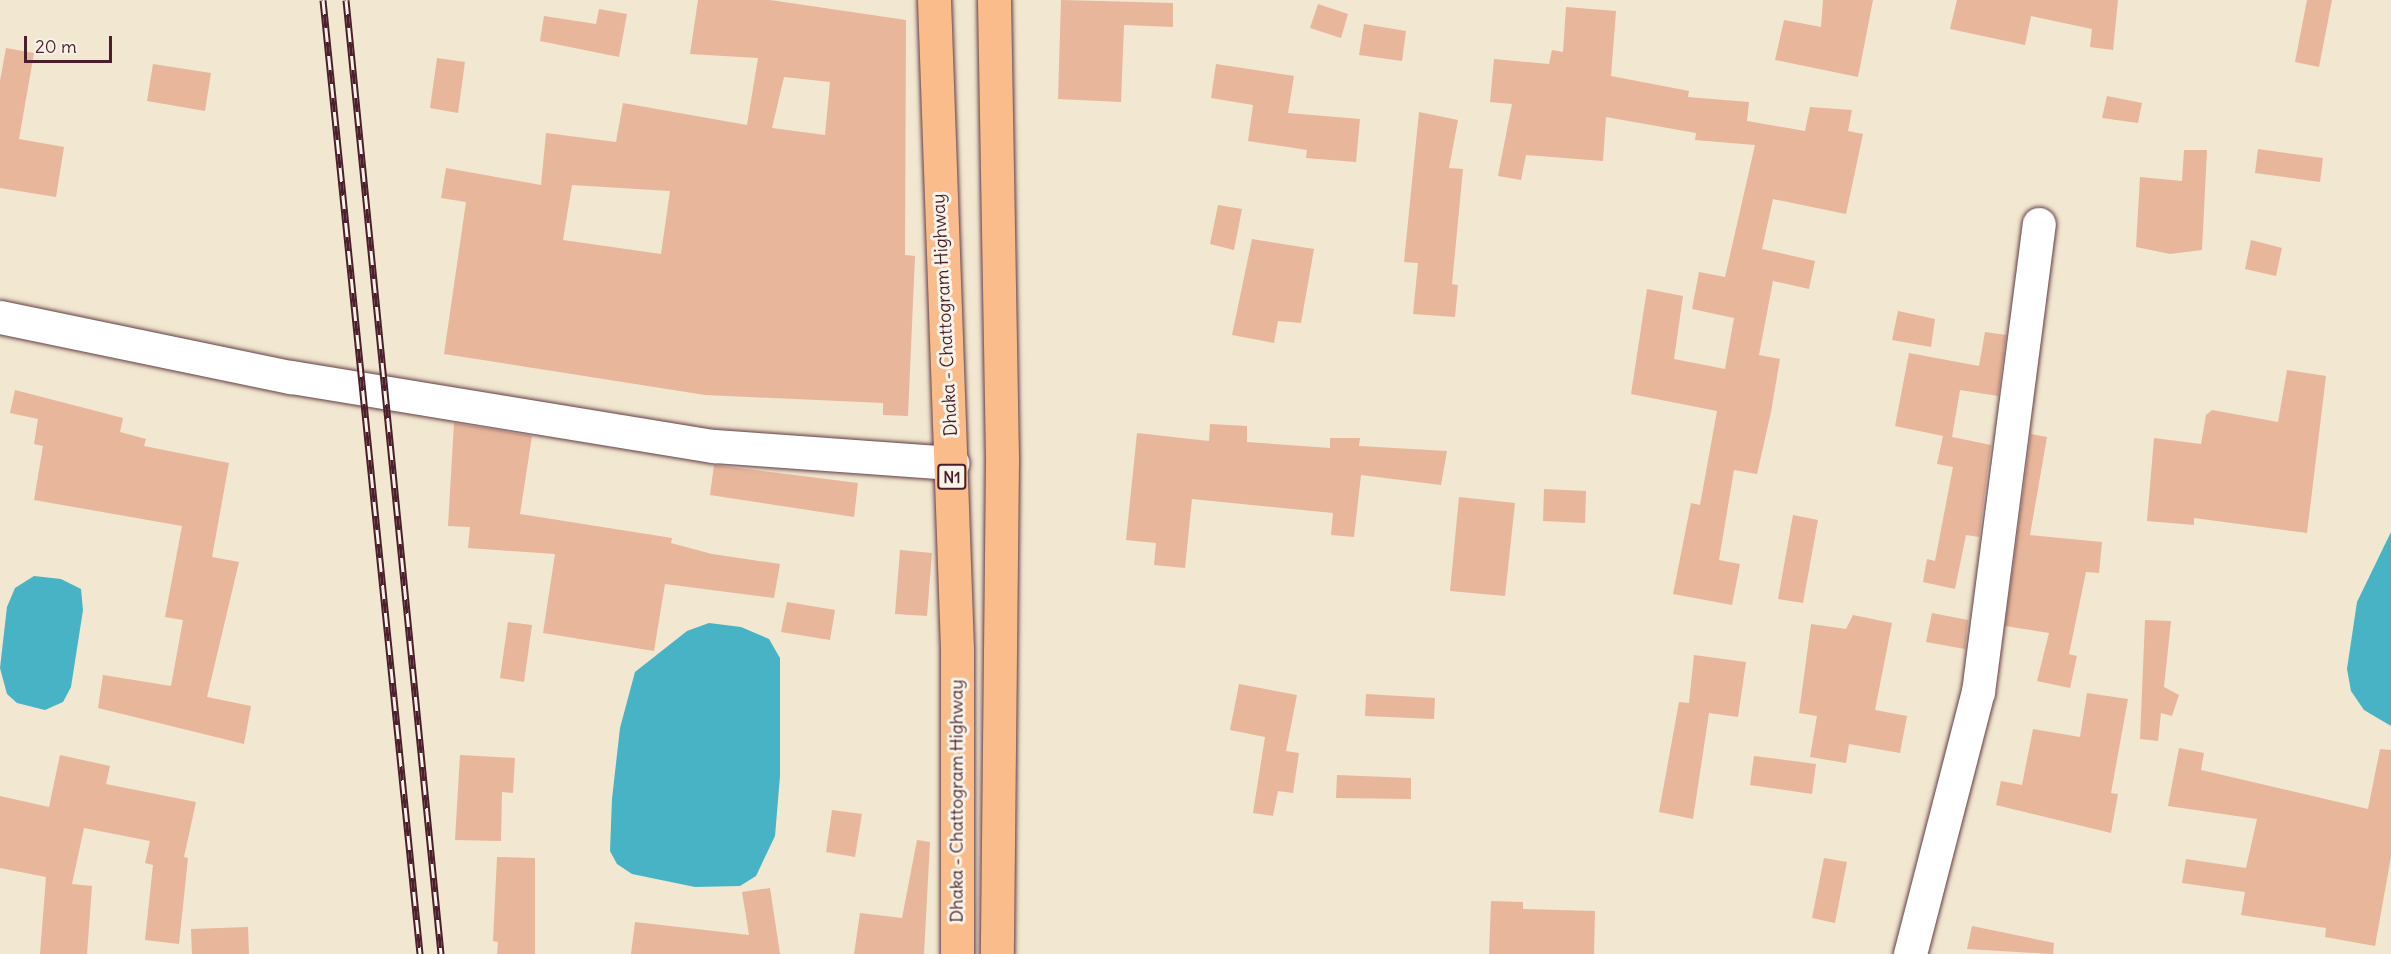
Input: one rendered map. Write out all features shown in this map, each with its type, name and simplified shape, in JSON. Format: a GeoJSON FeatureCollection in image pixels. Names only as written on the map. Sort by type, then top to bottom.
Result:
{"type":"FeatureCollection","features":[{"type":"Feature","properties":{"kind":"highway","name":"Dhaka - Chattogram Highway"},"geometry":{"type":"LineString","coordinates":[[934,0],[939,248],[952,463],[957,954]]}},
{"type":"Feature","properties":{"kind":"highway"},"geometry":{"type":"LineString","coordinates":[[994,0],[1002,461],[997,954]]}},
{"type":"Feature","properties":{"kind":"street"},"geometry":{"type":"LineString","coordinates":[[1910,954],[1978,692],[2039,224]]}},
{"type":"Feature","properties":{"kind":"street"},"geometry":{"type":"LineString","coordinates":[[0,317],[291,377],[714,446],[952,463]]}},
{"type":"Feature","properties":{"kind":"water"},"geometry":{"type":"Polygon","coordinates":[[[2391,532],[2391,726],[2364,710],[2351,691],[2347,669],[2357,602],[2391,532]]]}},
{"type":"Feature","properties":{"kind":"water"},"geometry":{"type":"Polygon","coordinates":[[[34,576],[61,579],[81,589],[83,610],[71,687],[63,702],[45,710],[17,703],[7,694],[0,668],[7,607],[15,588],[34,576]]]}},
{"type":"Feature","properties":{"kind":"water"},"geometry":{"type":"Polygon","coordinates":[[[709,623],[741,627],[769,639],[780,658],[780,776],[775,836],[756,876],[740,886],[695,887],[632,874],[617,864],[610,851],[612,799],[620,728],[635,672],[687,631],[709,623]]]}},
{"type":"Feature","properties":{"kind":"building"},"geometry":{"type":"Polygon","coordinates":[[[698,0],[770,0],[906,20],[905,255],[915,256],[908,416],[883,415],[883,403],[705,395],[444,354],[466,202],[441,198],[446,168],[541,185],[546,133],[616,142],[623,103],[747,125],[758,58],[690,54],[698,0]],[[784,77],[772,128],[825,135],[830,82],[784,77]],[[572,185],[563,240],[661,254],[670,191],[572,185]]]}},
{"type":"Feature","properties":{"kind":"building"},"geometry":{"type":"Polygon","coordinates":[[[1061,0],[1173,3],[1173,27],[1124,25],[1121,102],[1058,99],[1061,0]]]}},
{"type":"Feature","properties":{"kind":"building"},"geometry":{"type":"Polygon","coordinates":[[[1823,0],[1873,0],[1858,77],[1775,60],[1784,20],[1821,27],[1823,0]]]}},
{"type":"Feature","properties":{"kind":"building"},"geometry":{"type":"Polygon","coordinates":[[[1957,0],[2118,0],[2113,50],[2090,47],[2092,29],[2031,16],[2025,45],[1950,29],[1957,0]]]}},
{"type":"Feature","properties":{"kind":"building"},"geometry":{"type":"Polygon","coordinates":[[[2307,0],[2332,0],[2319,67],[2295,62],[2307,0]]]}},
{"type":"Feature","properties":{"kind":"building"},"geometry":{"type":"Polygon","coordinates":[[[1318,4],[1348,14],[1341,38],[1310,28],[1318,4]]]}},
{"type":"Feature","properties":{"kind":"building"},"geometry":{"type":"Polygon","coordinates":[[[1566,7],[1616,11],[1611,76],[1689,91],[1688,97],[1749,102],[1747,121],[1805,131],[1810,107],[1852,110],[1848,131],[1863,134],[1846,214],[1773,199],[1762,249],[1815,261],[1809,289],[1773,281],[1759,355],[1780,359],[1771,412],[1757,474],[1734,470],[1719,560],[1740,564],[1732,605],[1673,594],[1691,503],[1700,505],[1717,411],[1631,394],[1647,289],[1683,296],[1674,359],[1725,369],[1734,318],[1692,309],[1699,272],[1725,277],[1755,145],[1695,140],[1696,133],[1606,117],[1603,161],[1526,155],[1521,180],[1498,176],[1512,104],[1490,102],[1494,59],[1549,64],[1552,50],[1563,52],[1566,7]]]}},
{"type":"Feature","properties":{"kind":"building"},"geometry":{"type":"Polygon","coordinates":[[[599,9],[627,14],[619,57],[540,41],[544,16],[596,24],[599,9]]]}},
{"type":"Feature","properties":{"kind":"building"},"geometry":{"type":"Polygon","coordinates":[[[1364,24],[1406,31],[1402,61],[1359,55],[1364,24]]]}},
{"type":"Feature","properties":{"kind":"building"},"geometry":{"type":"Polygon","coordinates":[[[6,48],[34,53],[19,139],[64,147],[56,197],[0,188],[0,81],[6,48]]]}},
{"type":"Feature","properties":{"kind":"building"},"geometry":{"type":"Polygon","coordinates":[[[437,58],[465,62],[458,113],[430,108],[437,58]]]}},
{"type":"Feature","properties":{"kind":"building"},"geometry":{"type":"Polygon","coordinates":[[[153,64],[211,73],[205,111],[147,101],[153,64]]]}},
{"type":"Feature","properties":{"kind":"building"},"geometry":{"type":"Polygon","coordinates":[[[1216,64],[1294,76],[1288,113],[1360,119],[1356,162],[1306,158],[1307,150],[1248,141],[1253,105],[1211,98],[1216,64]]]}},
{"type":"Feature","properties":{"kind":"building"},"geometry":{"type":"Polygon","coordinates":[[[2107,96],[2142,103],[2138,123],[2102,118],[2107,96]]]}},
{"type":"Feature","properties":{"kind":"building"},"geometry":{"type":"Polygon","coordinates":[[[1419,112],[1458,120],[1449,168],[1463,169],[1452,284],[1458,285],[1455,317],[1413,314],[1418,263],[1404,262],[1419,112]]]}},
{"type":"Feature","properties":{"kind":"building"},"geometry":{"type":"Polygon","coordinates":[[[2258,149],[2323,158],[2320,182],[2255,173],[2258,149]]]}},
{"type":"Feature","properties":{"kind":"building"},"geometry":{"type":"Polygon","coordinates":[[[2184,150],[2207,150],[2202,250],[2170,254],[2136,247],[2140,177],[2182,181],[2184,150]]]}},
{"type":"Feature","properties":{"kind":"building"},"geometry":{"type":"Polygon","coordinates":[[[1218,205],[1242,209],[1234,250],[1210,244],[1218,205]]]}},
{"type":"Feature","properties":{"kind":"building"},"geometry":{"type":"Polygon","coordinates":[[[1252,239],[1314,249],[1301,323],[1278,321],[1274,343],[1232,335],[1252,239]]]}},
{"type":"Feature","properties":{"kind":"building"},"geometry":{"type":"Polygon","coordinates":[[[2251,240],[2282,248],[2276,276],[2245,269],[2251,240]]]}},
{"type":"Feature","properties":{"kind":"building"},"geometry":{"type":"Polygon","coordinates":[[[1898,311],[1935,319],[1931,347],[1892,340],[1898,311]]]}},
{"type":"Feature","properties":{"kind":"building"},"geometry":{"type":"Polygon","coordinates":[[[1985,332],[2006,335],[1998,396],[1960,390],[1952,437],[1991,445],[1979,537],[1966,535],[1955,589],[1923,582],[1927,559],[1935,561],[1953,467],[1937,464],[1943,436],[1895,426],[1909,353],[1979,366],[1985,332]]]}},
{"type":"Feature","properties":{"kind":"building"},"geometry":{"type":"Polygon","coordinates":[[[2287,370],[2326,376],[2307,533],[2194,518],[2194,525],[2147,521],[2154,438],[2201,444],[2206,415],[2212,410],[2278,422],[2287,370]]]}},
{"type":"Feature","properties":{"kind":"building"},"geometry":{"type":"Polygon","coordinates":[[[15,390],[123,418],[120,432],[146,439],[144,446],[229,463],[212,557],[239,562],[207,697],[251,706],[244,744],[98,708],[103,675],[171,686],[183,620],[165,617],[182,526],[34,500],[43,446],[34,444],[38,419],[10,413],[15,390]]]}},
{"type":"Feature","properties":{"kind":"building"},"geometry":{"type":"Polygon","coordinates":[[[454,423],[532,436],[520,514],[672,538],[671,543],[712,554],[780,564],[774,598],[665,584],[654,651],[543,633],[555,554],[468,548],[470,527],[448,526],[454,423]]]}},
{"type":"Feature","properties":{"kind":"building"},"geometry":{"type":"Polygon","coordinates":[[[1210,424],[1247,426],[1247,442],[1330,448],[1330,438],[1360,438],[1359,446],[1447,451],[1441,485],[1361,475],[1354,537],[1331,535],[1333,513],[1192,499],[1185,568],[1154,565],[1156,543],[1126,540],[1137,433],[1209,441],[1210,424]]]}},
{"type":"Feature","properties":{"kind":"building"},"geometry":{"type":"Polygon","coordinates":[[[2031,434],[2047,437],[2030,535],[2102,542],[2099,573],[2086,572],[2069,654],[2077,656],[2070,688],[2037,681],[2049,633],[2005,626],[2031,434]]]}},
{"type":"Feature","properties":{"kind":"building"},"geometry":{"type":"Polygon","coordinates":[[[714,465],[858,483],[854,517],[710,495],[714,465]]]}},
{"type":"Feature","properties":{"kind":"building"},"geometry":{"type":"Polygon","coordinates":[[[1544,489],[1586,491],[1585,523],[1543,521],[1544,489]]]}},
{"type":"Feature","properties":{"kind":"building"},"geometry":{"type":"Polygon","coordinates":[[[1459,497],[1515,503],[1505,596],[1450,591],[1459,497]]]}},
{"type":"Feature","properties":{"kind":"building"},"geometry":{"type":"Polygon","coordinates":[[[1793,515],[1818,520],[1803,603],[1778,599],[1793,515]]]}},
{"type":"Feature","properties":{"kind":"building"},"geometry":{"type":"Polygon","coordinates":[[[900,550],[932,553],[927,616],[895,614],[900,550]]]}},
{"type":"Feature","properties":{"kind":"building"},"geometry":{"type":"Polygon","coordinates":[[[787,602],[835,610],[830,640],[781,632],[787,602]]]}},
{"type":"Feature","properties":{"kind":"building"},"geometry":{"type":"Polygon","coordinates":[[[1932,613],[1968,620],[1965,649],[1926,642],[1932,613]]]}},
{"type":"Feature","properties":{"kind":"building"},"geometry":{"type":"Polygon","coordinates":[[[1853,615],[1892,623],[1875,710],[1907,716],[1900,753],[1849,744],[1846,763],[1810,757],[1817,716],[1799,713],[1811,624],[1846,629],[1853,615]]]}},
{"type":"Feature","properties":{"kind":"building"},"geometry":{"type":"Polygon","coordinates":[[[2145,620],[2171,621],[2164,687],[2179,695],[2172,716],[2161,713],[2158,741],[2140,739],[2145,620]]]}},
{"type":"Feature","properties":{"kind":"building"},"geometry":{"type":"Polygon","coordinates":[[[508,622],[532,625],[524,682],[500,678],[508,622]]]}},
{"type":"Feature","properties":{"kind":"building"},"geometry":{"type":"Polygon","coordinates":[[[1694,655],[1746,662],[1738,717],[1709,713],[1693,819],[1659,812],[1679,702],[1689,703],[1694,655]]]}},
{"type":"Feature","properties":{"kind":"building"},"geometry":{"type":"Polygon","coordinates":[[[1239,684],[1297,695],[1286,751],[1299,753],[1293,793],[1278,791],[1273,816],[1253,813],[1265,737],[1230,730],[1239,684]]]}},
{"type":"Feature","properties":{"kind":"building"},"geometry":{"type":"Polygon","coordinates":[[[2087,693],[2128,699],[2111,793],[2118,794],[2111,833],[1996,805],[2001,781],[2022,785],[2033,729],[2080,737],[2087,693]]]}},
{"type":"Feature","properties":{"kind":"building"},"geometry":{"type":"Polygon","coordinates":[[[1366,694],[1435,698],[1434,719],[1365,716],[1366,694]]]}},
{"type":"Feature","properties":{"kind":"building"},"geometry":{"type":"Polygon","coordinates":[[[2179,748],[2204,753],[2201,770],[2368,809],[2380,749],[2391,750],[2391,857],[2375,946],[2325,937],[2326,928],[2241,915],[2245,892],[2182,883],[2186,859],[2246,868],[2257,819],[2168,806],[2179,748]]]}},
{"type":"Feature","properties":{"kind":"building"},"geometry":{"type":"Polygon","coordinates":[[[60,755],[110,766],[106,784],[196,802],[184,857],[188,858],[179,944],[145,940],[153,865],[145,863],[150,841],[84,828],[72,884],[92,886],[87,954],[40,954],[46,877],[0,868],[0,796],[49,807],[60,755]]]}},
{"type":"Feature","properties":{"kind":"building"},"geometry":{"type":"Polygon","coordinates":[[[460,755],[515,758],[513,793],[502,792],[501,841],[455,840],[460,755]]]}},
{"type":"Feature","properties":{"kind":"building"},"geometry":{"type":"Polygon","coordinates":[[[1754,756],[1816,764],[1812,794],[1750,785],[1754,756]]]}},
{"type":"Feature","properties":{"kind":"building"},"geometry":{"type":"Polygon","coordinates":[[[1337,775],[1411,778],[1411,799],[1336,798],[1337,775]]]}},
{"type":"Feature","properties":{"kind":"building"},"geometry":{"type":"Polygon","coordinates":[[[832,810],[862,814],[855,857],[826,852],[832,810]]]}},
{"type":"Feature","properties":{"kind":"building"},"geometry":{"type":"Polygon","coordinates":[[[917,840],[930,842],[924,954],[854,954],[860,913],[902,918],[917,840]]]}},
{"type":"Feature","properties":{"kind":"building"},"geometry":{"type":"Polygon","coordinates":[[[497,857],[535,858],[535,954],[497,954],[498,942],[493,941],[497,857]]]}},
{"type":"Feature","properties":{"kind":"building"},"geometry":{"type":"Polygon","coordinates":[[[1824,858],[1847,862],[1835,923],[1812,918],[1824,858]]]}},
{"type":"Feature","properties":{"kind":"building"},"geometry":{"type":"Polygon","coordinates":[[[770,888],[780,954],[631,954],[635,922],[749,935],[742,892],[770,888]]]}},
{"type":"Feature","properties":{"kind":"building"},"geometry":{"type":"Polygon","coordinates":[[[1491,901],[1523,902],[1523,909],[1595,911],[1594,954],[1489,954],[1491,901]]]}},
{"type":"Feature","properties":{"kind":"building"},"geometry":{"type":"Polygon","coordinates":[[[1972,926],[2054,943],[2053,954],[1967,949],[1972,926]]]}},
{"type":"Feature","properties":{"kind":"building"},"geometry":{"type":"Polygon","coordinates":[[[248,927],[249,954],[192,954],[191,929],[248,927]]]}},
{"type":"Feature","properties":{"kind":"railway"},"geometry":{"type":"LineString","coordinates":[[323,0],[420,954]]}},
{"type":"Feature","properties":{"kind":"railway"},"geometry":{"type":"LineString","coordinates":[[346,0],[441,954]]}}]}
